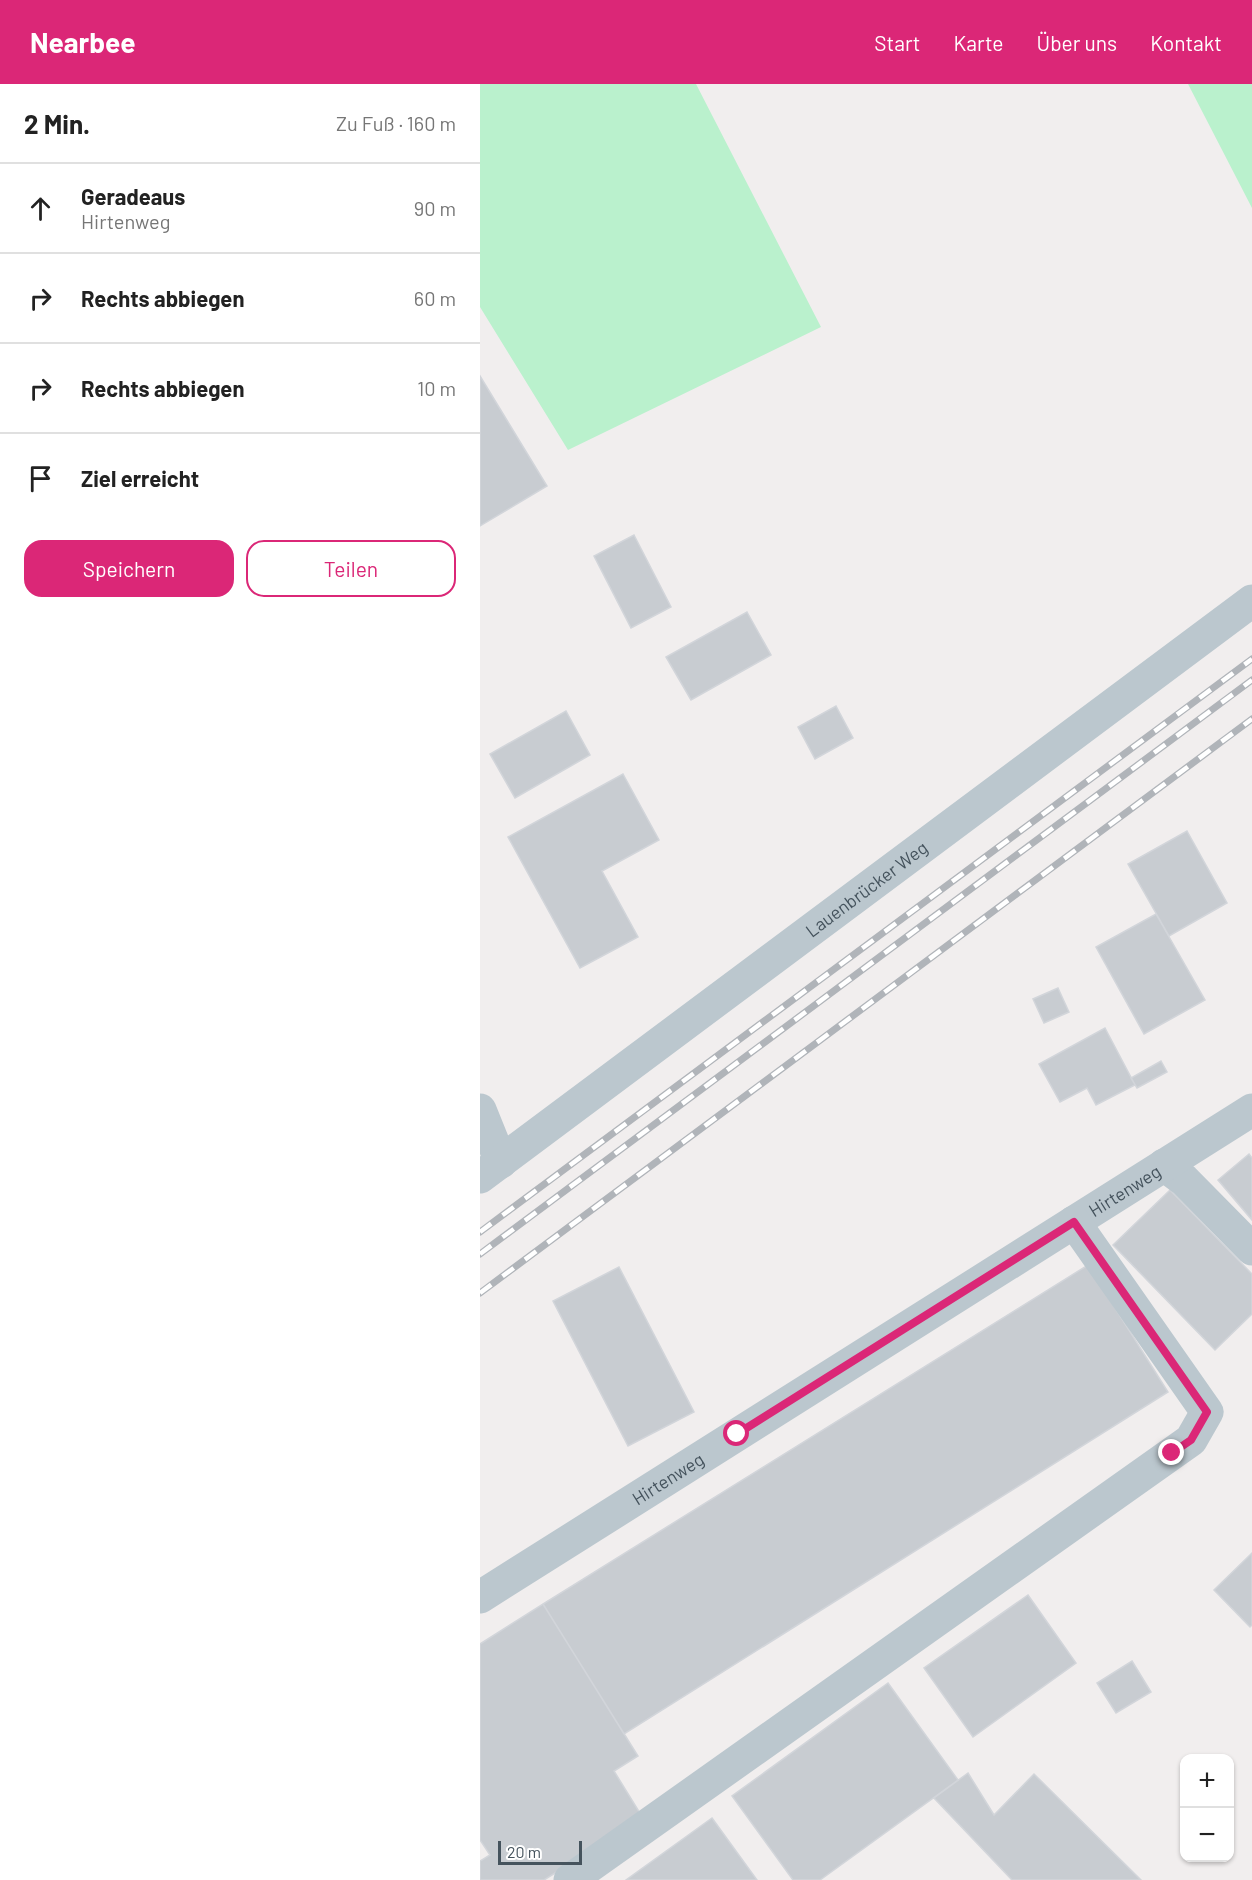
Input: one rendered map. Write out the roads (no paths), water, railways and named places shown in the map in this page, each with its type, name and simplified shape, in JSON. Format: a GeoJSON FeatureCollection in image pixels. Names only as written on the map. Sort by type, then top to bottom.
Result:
{"type":"FeatureCollection","features":[{"type":"Feature","properties":{"kind":"street","name":"Lauenbrücker Weg"},"geometry":{"type":"LineString","coordinates":[[490,1170],[1044,754],[1252,601]]}},
{"type":"Feature","properties":{"kind":"street"},"geometry":{"type":"LineString","coordinates":[[480,1110],[490,1170]]}},
{"type":"Feature","properties":{"kind":"street","name":"Hirtenweg"},"geometry":{"type":"LineString","coordinates":[[480,1597],[1252,1110]]}},
{"type":"Feature","properties":{"kind":"street"},"geometry":{"type":"LineString","coordinates":[[1164,1165],[1184,1180],[1252,1249]]}},
{"type":"Feature","properties":{"kind":"street"},"geometry":{"type":"LineString","coordinates":[[570,1880],[1191,1440],[1207,1412],[1074,1222]]}},
{"type":"Feature","properties":{"kind":"railway"},"geometry":{"type":"LineString","coordinates":[[480,1232],[1252,659]]}},
{"type":"Feature","properties":{"kind":"railway"},"geometry":{"type":"LineString","coordinates":[[480,1254],[1252,680]]}},
{"type":"Feature","properties":{"kind":"railway"},"geometry":{"type":"LineString","coordinates":[[480,1293],[1252,719]]}}]}
